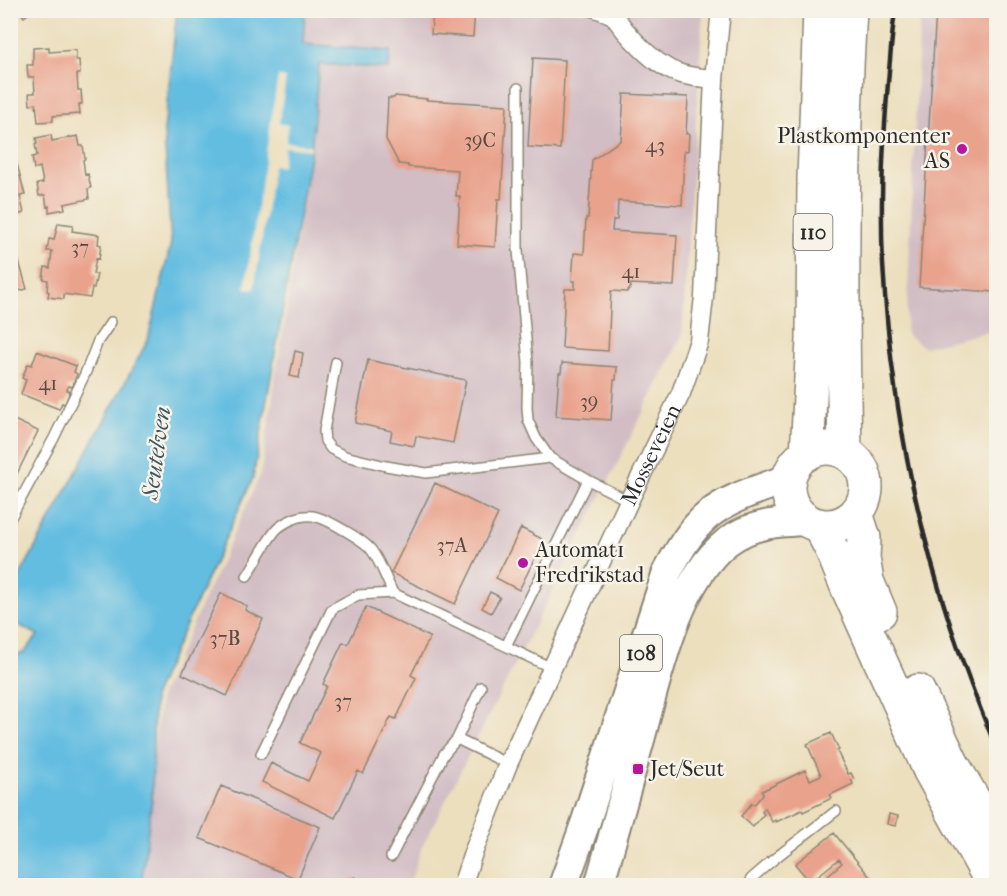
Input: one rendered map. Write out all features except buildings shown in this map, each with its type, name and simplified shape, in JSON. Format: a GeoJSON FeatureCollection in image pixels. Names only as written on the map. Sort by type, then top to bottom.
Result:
{"type":"FeatureCollection","features":[{"type":"Feature","properties":{"kind":"highway","name":"110"},"geometry":{"type":"LineString","coordinates":[[820,10],[814,179],[813,340],[798,466],[788,488],[794,508],[814,523],[833,552],[930,771],[994,885]]}},
{"type":"Feature","properties":{"kind":"highway","name":"110"},"geometry":{"type":"LineString","coordinates":[[845,452],[842,327],[843,162],[850,10]]}},
{"type":"Feature","properties":{"kind":"highway"},"geometry":{"type":"LineString","coordinates":[[798,466],[816,449],[836,449],[854,458],[865,475],[866,495],[856,513],[839,524],[829,526],[814,523]]}},
{"type":"Feature","properties":{"kind":"highway"},"geometry":{"type":"LineString","coordinates":[[856,513],[864,538],[863,558],[867,581],[882,618],[952,762],[996,838]]}},
{"type":"Feature","properties":{"kind":"main road","name":"108"},"geometry":{"type":"LineString","coordinates":[[563,885],[667,572],[684,542],[708,515],[731,500],[798,466]]}},
{"type":"Feature","properties":{"kind":"main road","name":"108"},"geometry":{"type":"LineString","coordinates":[[599,885],[660,666],[688,592],[703,566],[727,542],[754,527],[781,522],[814,523]]}},
{"type":"Feature","properties":{"kind":"street","name":"Mosseveien"},"geometry":{"type":"LineString","coordinates":[[468,880],[473,853],[508,764],[681,393],[699,341],[704,297],[714,79],[721,10]]}},
{"type":"Feature","properties":{"kind":"street"},"geometry":{"type":"LineString","coordinates":[[614,16],[630,38],[665,66],[679,74],[714,79]]}},
{"type":"Feature","properties":{"kind":"lane"},"geometry":{"type":"LineString","coordinates":[[588,10],[614,16]]}},
{"type":"Feature","properties":{"kind":"lane"},"geometry":{"type":"LineString","coordinates":[[518,88],[518,250],[528,362],[528,420],[536,438],[550,458],[629,501]]}},
{"type":"Feature","properties":{"kind":"lane"},"geometry":{"type":"LineString","coordinates":[[10,519],[49,449],[98,341],[111,322]]}},
{"type":"Feature","properties":{"kind":"lane"},"geometry":{"type":"LineString","coordinates":[[336,362],[324,431],[325,441],[331,449],[345,456],[426,473],[550,458]]}},
{"type":"Feature","properties":{"kind":"lane"},"geometry":{"type":"LineString","coordinates":[[506,646],[588,480]]}},
{"type":"Feature","properties":{"kind":"lane"},"geometry":{"type":"LineString","coordinates":[[247,576],[275,530],[296,518],[317,517],[366,544],[375,556],[393,593]]}},
{"type":"Feature","properties":{"kind":"lane"},"geometry":{"type":"LineString","coordinates":[[261,754],[332,609],[358,595],[393,593],[552,668]]}},
{"type":"Feature","properties":{"kind":"lane"},"geometry":{"type":"LineString","coordinates":[[391,858],[444,754],[457,739],[481,687]]}},
{"type":"Feature","properties":{"kind":"lane"},"geometry":{"type":"LineString","coordinates":[[457,739],[508,764]]}},
{"type":"Feature","properties":{"kind":"lane"},"geometry":{"type":"LineString","coordinates":[[747,885],[774,859],[836,812]]}},
{"type":"Feature","properties":{"kind":"shaded area"},"geometry":{"type":"Polygon","coordinates":[[[305,11],[703,11],[682,336],[422,847],[409,885],[140,886],[160,697],[261,473],[311,150],[319,64],[389,68],[389,51],[303,44],[305,11]]]}},
{"type":"Feature","properties":{"kind":"shaded area","name":"Plastkomponenter AS"},"geometry":{"type":"Polygon","coordinates":[[[920,11],[996,11],[996,330],[924,347],[906,334],[920,11]]]}},
{"type":"Feature","properties":{"kind":"water","name":"Seutelven"},"geometry":{"type":"Polygon","coordinates":[[[177,11],[305,11],[303,44],[390,51],[389,69],[319,64],[311,150],[253,478],[154,695],[152,798],[141,885],[11,886],[11,655],[24,653],[38,635],[11,621],[11,592],[148,340],[171,243],[164,131],[177,11]]]}},
{"type":"Feature","properties":{"kind":"pier"},"geometry":{"type":"Polygon","coordinates":[[[278,76],[286,78],[279,123],[288,125],[286,142],[311,145],[311,150],[285,147],[282,167],[273,166],[254,290],[245,288],[278,76]]]}},
{"type":"Feature","properties":{"kind":"railway"},"geometry":{"type":"LineString","coordinates":[[895,10],[882,174],[883,264],[895,389],[918,511],[934,571],[952,630],[996,747]]}},
{"type":"Feature","properties":{"kind":"place","name":"Plastkomponenter AS"},"geometry":{"type":"Point","coordinates":[962,149]}},
{"type":"Feature","properties":{"kind":"place","name":"Automat1 Fredrikstad"},"geometry":{"type":"Point","coordinates":[523,563]}},
{"type":"Feature","properties":{"kind":"place","name":"Jet/Seut"},"geometry":{"type":"Point","coordinates":[638,769]}}]}
